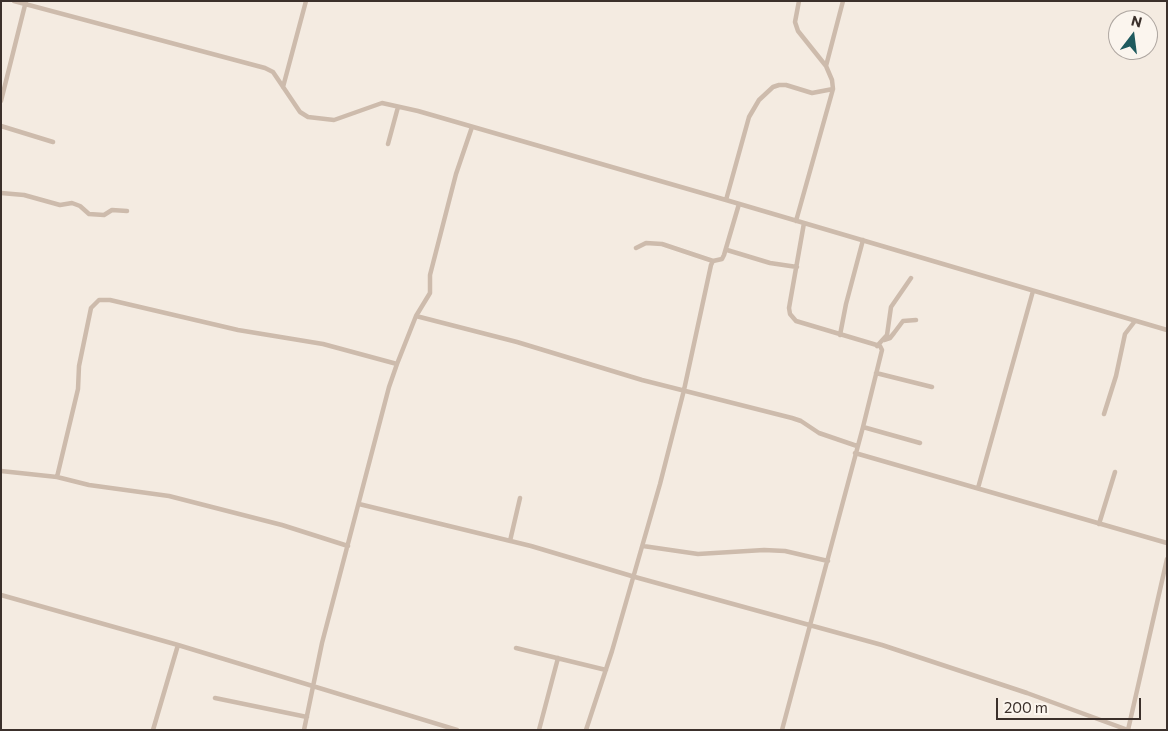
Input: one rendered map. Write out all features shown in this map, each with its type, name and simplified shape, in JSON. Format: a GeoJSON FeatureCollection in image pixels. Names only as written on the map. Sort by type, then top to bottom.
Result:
{"type":"FeatureCollection","features":[{"type":"Feature","properties":{"kind":"street"},"geometry":{"type":"LineString","coordinates":[[14,1],[265,68],[273,72],[300,112],[308,117],[340,119],[379,103],[398,107],[726,200],[1167,330]]}},
{"type":"Feature","properties":{"kind":"street"},"geometry":{"type":"LineString","coordinates":[[283,87],[306,1]]}},
{"type":"Feature","properties":{"kind":"street"},"geometry":{"type":"LineString","coordinates":[[796,221],[833,89],[832,80],[826,66],[798,31],[795,22],[799,1]]}},
{"type":"Feature","properties":{"kind":"street"},"geometry":{"type":"LineString","coordinates":[[826,66],[843,1]]}},
{"type":"Feature","properties":{"kind":"street"},"geometry":{"type":"LineString","coordinates":[[1,101],[26,3]]}},
{"type":"Feature","properties":{"kind":"street"},"geometry":{"type":"LineString","coordinates":[[726,200],[749,117],[759,100],[779,85],[812,93],[833,89]]}},
{"type":"Feature","properties":{"kind":"street"},"geometry":{"type":"LineString","coordinates":[[388,144],[398,107]]}},
{"type":"Feature","properties":{"kind":"street"},"geometry":{"type":"LineString","coordinates":[[1,126],[53,142]]}},
{"type":"Feature","properties":{"kind":"street"},"geometry":{"type":"LineString","coordinates":[[304,730],[322,643],[396,364],[416,316],[430,293],[430,275],[456,174],[472,127]]}},
{"type":"Feature","properties":{"kind":"street"},"geometry":{"type":"LineString","coordinates":[[1,193],[24,195],[60,205],[72,204],[80,206],[89,214],[104,215],[112,210],[127,211]]}},
{"type":"Feature","properties":{"kind":"street"},"geometry":{"type":"LineString","coordinates":[[586,730],[635,577],[684,390],[711,265],[723,257],[739,204]]}},
{"type":"Feature","properties":{"kind":"street"},"geometry":{"type":"LineString","coordinates":[[782,730],[882,350],[880,346],[796,321],[790,314],[789,308],[804,223]]}},
{"type":"Feature","properties":{"kind":"street"},"geometry":{"type":"LineString","coordinates":[[840,335],[863,240]]}},
{"type":"Feature","properties":{"kind":"street"},"geometry":{"type":"LineString","coordinates":[[636,248],[646,243],[662,244],[713,262]]}},
{"type":"Feature","properties":{"kind":"street"},"geometry":{"type":"LineString","coordinates":[[726,250],[770,263],[797,267]]}},
{"type":"Feature","properties":{"kind":"street"},"geometry":{"type":"LineString","coordinates":[[883,341],[887,334],[891,307],[911,278]]}},
{"type":"Feature","properties":{"kind":"street"},"geometry":{"type":"LineString","coordinates":[[978,488],[1033,291]]}},
{"type":"Feature","properties":{"kind":"street"},"geometry":{"type":"LineString","coordinates":[[57,477],[76,400],[79,366],[91,308],[99,300],[110,300],[238,330],[323,344],[396,364]]}},
{"type":"Feature","properties":{"kind":"street"},"geometry":{"type":"LineString","coordinates":[[416,316],[517,342],[644,380],[797,419],[819,433],[857,446]]}},
{"type":"Feature","properties":{"kind":"street"},"geometry":{"type":"LineString","coordinates":[[877,346],[890,338],[903,321],[916,320]]}},
{"type":"Feature","properties":{"kind":"street"},"geometry":{"type":"LineString","coordinates":[[1104,414],[1116,376],[1125,334],[1135,321]]}},
{"type":"Feature","properties":{"kind":"street"},"geometry":{"type":"LineString","coordinates":[[876,374],[932,387]]}},
{"type":"Feature","properties":{"kind":"street"},"geometry":{"type":"LineString","coordinates":[[863,427],[920,443]]}},
{"type":"Feature","properties":{"kind":"street"},"geometry":{"type":"LineString","coordinates":[[856,453],[1167,543]]}},
{"type":"Feature","properties":{"kind":"street"},"geometry":{"type":"LineString","coordinates":[[1,471],[57,477],[89,485],[152,493],[199,503],[282,525],[348,546]]}},
{"type":"Feature","properties":{"kind":"street"},"geometry":{"type":"LineString","coordinates":[[1099,524],[1115,472]]}},
{"type":"Feature","properties":{"kind":"street"},"geometry":{"type":"LineString","coordinates":[[510,541],[520,498]]}},
{"type":"Feature","properties":{"kind":"street"},"geometry":{"type":"LineString","coordinates":[[359,504],[533,546],[635,577],[906,652],[1128,730],[1167,559]]}},
{"type":"Feature","properties":{"kind":"street"},"geometry":{"type":"LineString","coordinates":[[643,546],[698,554],[764,550],[785,551],[828,561]]}},
{"type":"Feature","properties":{"kind":"street"},"geometry":{"type":"LineString","coordinates":[[1,595],[178,645],[457,730]]}},
{"type":"Feature","properties":{"kind":"street"},"geometry":{"type":"LineString","coordinates":[[153,730],[178,645]]}},
{"type":"Feature","properties":{"kind":"street"},"geometry":{"type":"LineString","coordinates":[[516,648],[606,670]]}},
{"type":"Feature","properties":{"kind":"street"},"geometry":{"type":"LineString","coordinates":[[539,730],[558,658]]}},
{"type":"Feature","properties":{"kind":"street"},"geometry":{"type":"LineString","coordinates":[[215,698],[307,717]]}}]}
